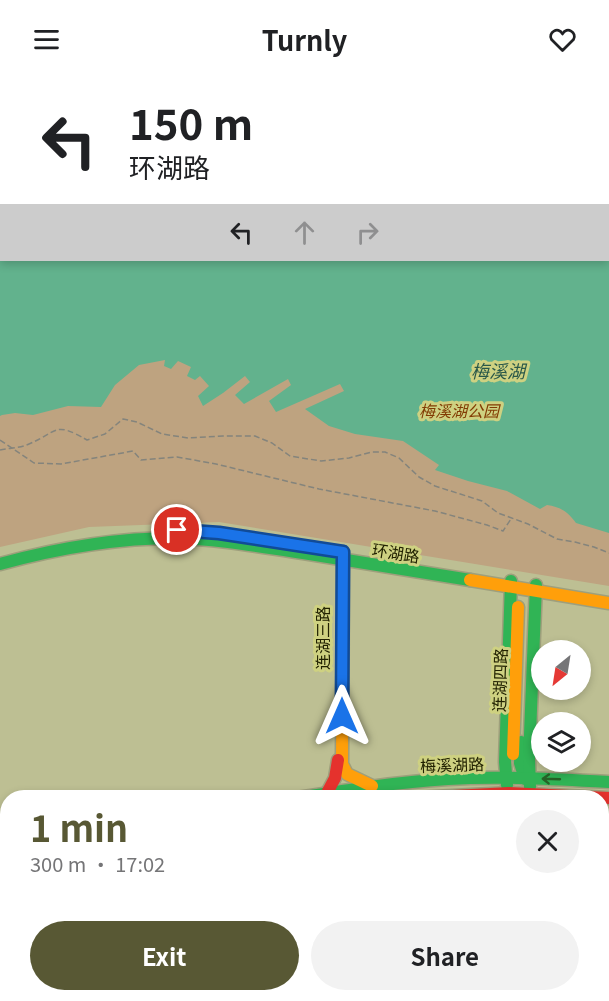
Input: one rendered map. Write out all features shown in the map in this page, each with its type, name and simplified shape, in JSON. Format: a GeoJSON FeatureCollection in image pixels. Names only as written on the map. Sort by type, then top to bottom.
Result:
{"type":"FeatureCollection","features":[{"type":"Feature","properties":{"kind":"main road","name":"环湖路"},"geometry":{"type":"LineString","coordinates":[[0,557],[41,545],[84,537],[177,530],[219,533],[609,603]]}},
{"type":"Feature","properties":{"kind":"main road","name":"环湖路"},"geometry":{"type":"LineString","coordinates":[[0,564],[51,550],[102,542],[177,538],[217,540],[341,556]]}},
{"type":"Feature","properties":{"kind":"main road","name":"连湖三路"},"geometry":{"type":"LineString","coordinates":[[341,556],[342,764],[347,774],[372,786]]}},
{"type":"Feature","properties":{"kind":"main road","name":"连湖三路"},"geometry":{"type":"LineString","coordinates":[[329,790],[334,781],[338,764],[341,556]]}},
{"type":"Feature","properties":{"kind":"main road","name":"环湖路"},"geometry":{"type":"LineString","coordinates":[[523,586],[609,596]]}},
{"type":"Feature","properties":{"kind":"main road","name":"连湖四路"},"geometry":{"type":"LineString","coordinates":[[523,586],[520,764],[527,779]]}},
{"type":"Feature","properties":{"kind":"main road","name":"连湖四路"},"geometry":{"type":"LineString","coordinates":[[508,779],[513,762],[514,708],[523,586]]}},
{"type":"Feature","properties":{"kind":"main road"},"geometry":{"type":"LineString","coordinates":[[523,586],[531,655]]}},
{"type":"Feature","properties":{"kind":"main road"},"geometry":{"type":"LineString","coordinates":[[509,790],[504,762],[505,722],[523,586]]}},
{"type":"Feature","properties":{"kind":"main road"},"geometry":{"type":"LineString","coordinates":[[523,654],[531,663]]}},
{"type":"Feature","properties":{"kind":"main road"},"geometry":{"type":"LineString","coordinates":[[529,790],[527,779],[531,687]]}},
{"type":"Feature","properties":{"kind":"main road"},"geometry":{"type":"LineString","coordinates":[[505,722],[514,708]]}},
{"type":"Feature","properties":{"kind":"main road","name":"梅溪湖路"},"geometry":{"type":"LineString","coordinates":[[346,790],[449,779],[609,782]]}},
{"type":"Feature","properties":{"kind":"path"},"geometry":{"type":"LineString","coordinates":[[0,450],[27,445],[56,429],[71,431],[87,440],[105,434],[123,419],[137,422],[162,434],[188,438],[255,436],[272,443],[290,456],[321,461],[372,452],[385,452],[399,458],[419,477],[435,486],[482,501],[498,513],[528,524],[557,539],[584,544],[609,553]]}},
{"type":"Feature","properties":{"kind":"path"},"geometry":{"type":"LineString","coordinates":[[0,440],[34,463],[61,464],[133,451],[141,460],[177,457],[216,464],[319,489],[435,511],[503,531],[511,518]]}},
{"type":"Feature","properties":{"kind":"green space","name":"梅溪湖"},"geometry":{"type":"Polygon","coordinates":[[[0,261],[609,261],[609,586],[219,522],[89,527],[0,547],[0,261]]]}},
{"type":"Feature","properties":{"kind":"water","name":"梅溪湖"},"geometry":{"type":"Polygon","coordinates":[[[0,261],[609,261],[609,533],[576,523],[567,513],[556,507],[547,505],[540,509],[507,491],[435,470],[439,465],[403,441],[355,434],[329,426],[305,409],[344,391],[340,384],[276,412],[269,401],[291,385],[288,379],[244,404],[235,395],[250,382],[245,376],[203,406],[198,396],[209,386],[200,376],[195,380],[187,376],[191,367],[178,361],[171,369],[164,366],[165,360],[139,365],[115,385],[101,407],[68,406],[33,415],[15,413],[0,416],[0,261]]]}},
{"type":"Feature","properties":{"kind":"traffic: fast"},"geometry":{"type":"LineString","coordinates":[[0,564],[87,545],[176,538],[256,546],[470,580]]}},
{"type":"Feature","properties":{"kind":"traffic: fast"},"geometry":{"type":"LineString","coordinates":[[507,785],[505,762],[511,581]]}},
{"type":"Feature","properties":{"kind":"traffic: fast"},"geometry":{"type":"LineString","coordinates":[[530,787],[529,759],[536,585]]}},
{"type":"Feature","properties":{"kind":"traffic: fast"},"geometry":{"type":"LineString","coordinates":[[521,742],[520,763],[525,779]]}},
{"type":"Feature","properties":{"kind":"traffic: fast"},"geometry":{"type":"LineString","coordinates":[[347,790],[468,778],[609,782]]}},
{"type":"Feature","properties":{"kind":"traffic: slow"},"geometry":{"type":"LineString","coordinates":[[343,552],[342,764],[347,774],[372,786]]}},
{"type":"Feature","properties":{"kind":"traffic: slow"},"geometry":{"type":"LineString","coordinates":[[470,580],[609,603]]}},
{"type":"Feature","properties":{"kind":"traffic: slow"},"geometry":{"type":"LineString","coordinates":[[513,754],[518,607]]}},
{"type":"Feature","properties":{"kind":"traffic: jam"},"geometry":{"type":"LineString","coordinates":[[329,790],[335,778],[338,760]]}},
{"type":"Feature","properties":{"kind":"route"},"geometry":{"type":"LineString","coordinates":[[177,530],[219,533],[343,552],[342,716]]}},
{"type":"Feature","properties":{"kind":"park label","name":"梅溪湖公园"},"geometry":{"type":"Point","coordinates":[459,410]}}]}
